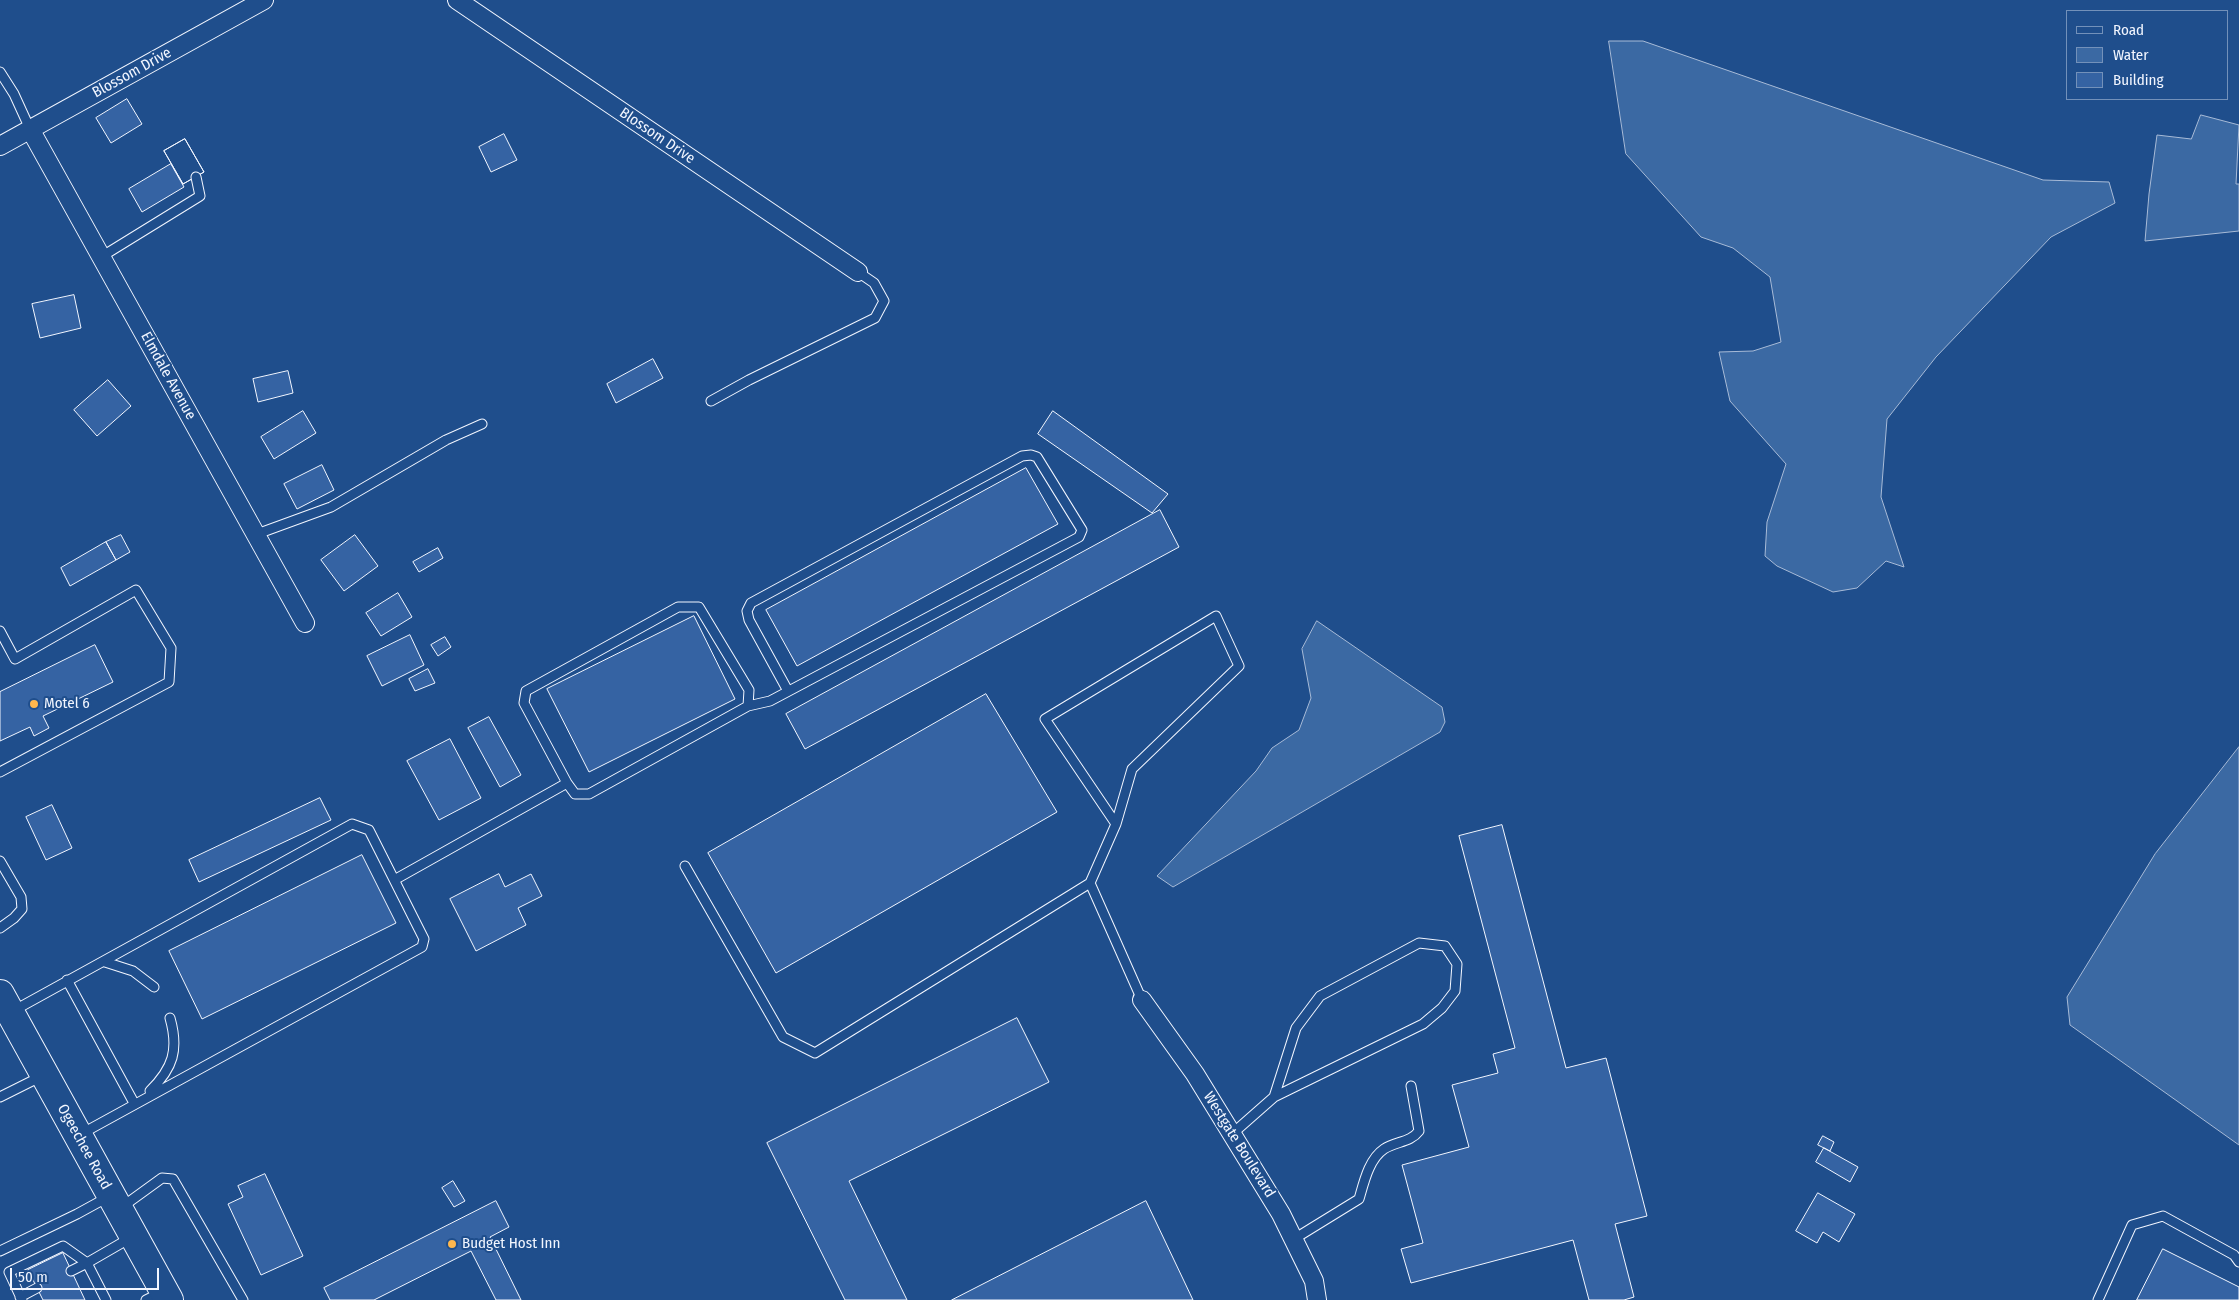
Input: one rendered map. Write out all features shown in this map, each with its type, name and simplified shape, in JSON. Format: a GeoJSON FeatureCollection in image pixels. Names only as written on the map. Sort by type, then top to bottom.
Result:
{"type":"FeatureCollection","features":[{"type":"Feature","properties":{"kind":"main road","name":"Ogeechee Road"},"geometry":{"type":"LineString","coordinates":[[5,1003],[134,1236],[160,1297]]}},
{"type":"Feature","properties":{"kind":"street","name":"Blossom Drive"},"geometry":{"type":"LineString","coordinates":[[0,146],[264,0]]}},
{"type":"Feature","properties":{"kind":"street","name":"Blossom Drive"},"geometry":{"type":"LineString","coordinates":[[457,0],[858,272]]}},
{"type":"Feature","properties":{"kind":"street","name":"Elmdale Avenue"},"geometry":{"type":"LineString","coordinates":[[30,129],[306,623]]}},
{"type":"Feature","properties":{"kind":"street","name":"Westgate Boulevard"},"geometry":{"type":"LineString","coordinates":[[1142,1000],[1195,1074],[1281,1214],[1314,1281],[1317,1300]]}},
{"type":"Feature","properties":{"kind":"lane"},"geometry":{"type":"LineString","coordinates":[[0,72],[14,94],[30,129]]}},
{"type":"Feature","properties":{"kind":"lane"},"geometry":{"type":"LineString","coordinates":[[101,257],[200,196],[196,177]]}},
{"type":"Feature","properties":{"kind":"lane"},"geometry":{"type":"LineString","coordinates":[[711,401],[749,380],[875,318],[884,301],[874,283],[858,272]]}},
{"type":"Feature","properties":{"kind":"lane"},"geometry":{"type":"LineString","coordinates":[[256,534],[332,507],[446,440],[482,424]]}},
{"type":"Feature","properties":{"kind":"lane"},"geometry":{"type":"LineString","coordinates":[[748,706],[748,690],[699,606],[678,607],[526,691],[524,703],[567,783],[575,794],[589,794],[748,706],[770,701],[1080,537],[1082,530],[1037,456],[1031,454],[1022,456],[752,603],[747,610],[749,620],[788,691]]}},
{"type":"Feature","properties":{"kind":"lane"},"geometry":{"type":"LineString","coordinates":[[0,631],[15,659],[136,590],[171,648],[169,682],[0,772]]}},
{"type":"Feature","properties":{"kind":"lane"},"geometry":{"type":"LineString","coordinates":[[685,866],[784,1038],[815,1053],[1090,883],[1116,824],[1132,769],[1239,666],[1216,616],[1045,719],[1116,824]]}},
{"type":"Feature","properties":{"kind":"lane"},"geometry":{"type":"LineString","coordinates":[[396,880],[567,783]]}},
{"type":"Feature","properties":{"kind":"lane"},"geometry":{"type":"LineString","coordinates":[[5,1003],[67,980],[105,962],[352,824],[369,830],[424,938],[422,947],[78,1135]]}},
{"type":"Feature","properties":{"kind":"lane"},"geometry":{"type":"LineString","coordinates":[[0,861],[21,897],[22,909],[14,918],[0,928]]}},
{"type":"Feature","properties":{"kind":"lane"},"geometry":{"type":"LineString","coordinates":[[1090,883],[1142,1000]]}},
{"type":"Feature","properties":{"kind":"lane"},"geometry":{"type":"LineString","coordinates":[[1232,1134],[1274,1097],[1423,1024],[1442,1008],[1455,991],[1457,964],[1445,946],[1419,943],[1320,996],[1296,1028],[1274,1097]]}},
{"type":"Feature","properties":{"kind":"lane"},"geometry":{"type":"LineString","coordinates":[[105,962],[133,971],[154,988]]}},
{"type":"Feature","properties":{"kind":"lane"},"geometry":{"type":"LineString","coordinates":[[67,980],[134,1103]]}},
{"type":"Feature","properties":{"kind":"lane"},"geometry":{"type":"LineString","coordinates":[[145,1097],[164,1076],[174,1055],[175,1036],[170,1018]]}},
{"type":"Feature","properties":{"kind":"lane"},"geometry":{"type":"LineString","coordinates":[[0,1097],[45,1075]]}},
{"type":"Feature","properties":{"kind":"lane"},"geometry":{"type":"LineString","coordinates":[[1294,1239],[1359,1199],[1365,1176],[1373,1162],[1384,1149],[1413,1138],[1419,1131],[1411,1086]]}},
{"type":"Feature","properties":{"kind":"lane"},"geometry":{"type":"LineString","coordinates":[[0,1251],[78,1214],[115,1203],[162,1178],[172,1179],[242,1300]]}},
{"type":"Feature","properties":{"kind":"lane"},"geometry":{"type":"LineString","coordinates":[[2098,1300],[2132,1224],[2163,1216],[2234,1255],[2239,1262]]}},
{"type":"Feature","properties":{"kind":"lane"},"geometry":{"type":"LineString","coordinates":[[71,1271],[134,1236]]}},
{"type":"Feature","properties":{"kind":"lane"},"geometry":{"type":"LineString","coordinates":[[37,1288],[21,1299],[9,1272],[63,1246],[87,1263],[106,1300]]}},
{"type":"Feature","properties":{"kind":"water"},"geometry":{"type":"Polygon","coordinates":[[[1609,41],[1643,41],[2043,180],[2109,182],[2115,203],[2051,237],[1936,357],[1887,419],[1881,497],[1904,567],[1886,561],[1857,588],[1833,592],[1777,566],[1765,556],[1767,522],[1786,464],[1730,401],[1719,352],[1753,351],[1781,342],[1770,277],[1733,248],[1701,237],[1626,154],[1609,41]]]}},
{"type":"Feature","properties":{"kind":"water"},"geometry":{"type":"Polygon","coordinates":[[[2201,115],[2239,125],[2236,184],[2239,184],[2239,231],[2145,241],[2157,135],[2191,139],[2201,115]]]}},
{"type":"Feature","properties":{"kind":"water"},"geometry":{"type":"Polygon","coordinates":[[[1317,621],[1442,707],[1445,722],[1440,732],[1173,887],[1157,876],[1256,771],[1272,748],[1299,730],[1311,698],[1302,649],[1317,621]]]}},
{"type":"Feature","properties":{"kind":"water"},"geometry":{"type":"Polygon","coordinates":[[[2239,747],[2239,1145],[2070,1025],[2067,997],[2155,854],[2239,747]]]}},
{"type":"Feature","properties":{"kind":"building"},"geometry":{"type":"Polygon","coordinates":[[[127,99],[142,124],[111,143],[96,118],[127,99]]]}},
{"type":"Feature","properties":{"kind":"building"},"geometry":{"type":"Polygon","coordinates":[[[504,134],[517,160],[491,172],[479,147],[504,134]]]}},
{"type":"Feature","properties":{"kind":"building"},"geometry":{"type":"Polygon","coordinates":[[[185,139],[204,172],[183,184],[164,151],[185,139]]]}},
{"type":"Feature","properties":{"kind":"building"},"geometry":{"type":"Polygon","coordinates":[[[185,139],[204,172],[183,184],[164,151],[185,139]]]}},
{"type":"Feature","properties":{"kind":"building"},"geometry":{"type":"Polygon","coordinates":[[[171,164],[184,187],[142,212],[129,189],[171,164]]]}},
{"type":"Feature","properties":{"kind":"building"},"geometry":{"type":"Polygon","coordinates":[[[74,295],[81,328],[40,338],[32,304],[74,295]]]}},
{"type":"Feature","properties":{"kind":"building"},"geometry":{"type":"Polygon","coordinates":[[[653,359],[663,378],[616,403],[607,384],[653,359]]]}},
{"type":"Feature","properties":{"kind":"building"},"geometry":{"type":"Polygon","coordinates":[[[288,371],[293,393],[258,402],[253,379],[288,371]]]}},
{"type":"Feature","properties":{"kind":"building"},"geometry":{"type":"Polygon","coordinates":[[[108,380],[131,406],[97,436],[74,410],[108,380]]]}},
{"type":"Feature","properties":{"kind":"building"},"geometry":{"type":"Polygon","coordinates":[[[303,411],[316,433],[274,459],[261,437],[303,411]]]}},
{"type":"Feature","properties":{"kind":"building"},"geometry":{"type":"Polygon","coordinates":[[[1053,411],[1168,494],[1152,513],[1038,434],[1053,411]]]}},
{"type":"Feature","properties":{"kind":"building"},"geometry":{"type":"Polygon","coordinates":[[[322,465],[334,490],[297,509],[284,484],[322,465]]]}},
{"type":"Feature","properties":{"kind":"building"},"geometry":{"type":"Polygon","coordinates":[[[1026,468],[1058,524],[797,666],[766,610],[1026,468]]]}},
{"type":"Feature","properties":{"kind":"building"},"geometry":{"type":"Polygon","coordinates":[[[1160,510],[1179,547],[805,749],[786,714],[1160,510]]]}},
{"type":"Feature","properties":{"kind":"building"},"geometry":{"type":"Polygon","coordinates":[[[121,535],[130,552],[116,560],[106,542],[121,535]]]}},
{"type":"Feature","properties":{"kind":"building"},"geometry":{"type":"Polygon","coordinates":[[[355,535],[378,566],[344,591],[321,560],[355,535]]]}},
{"type":"Feature","properties":{"kind":"building"},"geometry":{"type":"Polygon","coordinates":[[[106,542],[116,560],[70,586],[61,568],[106,542]]]}},
{"type":"Feature","properties":{"kind":"building"},"geometry":{"type":"Polygon","coordinates":[[[438,548],[443,558],[419,572],[413,562],[438,548]]]}},
{"type":"Feature","properties":{"kind":"building"},"geometry":{"type":"Polygon","coordinates":[[[398,593],[412,617],[381,636],[366,613],[398,593]]]}},
{"type":"Feature","properties":{"kind":"building"},"geometry":{"type":"Polygon","coordinates":[[[694,616],[735,699],[589,772],[547,689],[694,616]]]}},
{"type":"Feature","properties":{"kind":"building"},"geometry":{"type":"Polygon","coordinates":[[[410,635],[424,665],[382,686],[367,656],[410,635]]]}},
{"type":"Feature","properties":{"kind":"building"},"geometry":{"type":"Polygon","coordinates":[[[445,637],[451,647],[438,656],[431,645],[445,637]]]}},
{"type":"Feature","properties":{"kind":"building","name":"Motel 6"},"geometry":{"type":"Polygon","coordinates":[[[95,645],[113,682],[43,716],[49,728],[34,736],[30,727],[0,741],[0,692],[95,645]]]}},
{"type":"Feature","properties":{"kind":"building"},"geometry":{"type":"Polygon","coordinates":[[[428,669],[435,683],[415,691],[409,679],[428,669]]]}},
{"type":"Feature","properties":{"kind":"building"},"geometry":{"type":"Polygon","coordinates":[[[986,694],[1057,812],[776,973],[708,853],[986,694]]]}},
{"type":"Feature","properties":{"kind":"building"},"geometry":{"type":"Polygon","coordinates":[[[489,717],[521,775],[500,787],[468,728],[489,717]]]}},
{"type":"Feature","properties":{"kind":"building"},"geometry":{"type":"Polygon","coordinates":[[[450,739],[481,798],[439,820],[407,761],[450,739]]]}},
{"type":"Feature","properties":{"kind":"building"},"geometry":{"type":"Polygon","coordinates":[[[320,798],[331,820],[199,882],[189,860],[320,798]]]}},
{"type":"Feature","properties":{"kind":"building"},"geometry":{"type":"Polygon","coordinates":[[[52,805],[72,848],[46,860],[26,817],[52,805]]]}},
{"type":"Feature","properties":{"kind":"building"},"geometry":{"type":"Polygon","coordinates":[[[1502,825],[1566,1068],[1606,1058],[1647,1216],[1615,1224],[1634,1297],[1624,1300],[1589,1300],[1573,1240],[1411,1283],[1401,1249],[1423,1243],[1402,1165],[1469,1147],[1452,1085],[1498,1073],[1493,1054],[1515,1048],[1459,836],[1502,825]]]}},
{"type":"Feature","properties":{"kind":"building"},"geometry":{"type":"Polygon","coordinates":[[[362,855],[396,923],[202,1019],[169,951],[362,855]]]}},
{"type":"Feature","properties":{"kind":"building"},"geometry":{"type":"Polygon","coordinates":[[[499,874],[505,887],[531,874],[542,896],[518,908],[526,925],[476,951],[450,899],[499,874]]]}},
{"type":"Feature","properties":{"kind":"building"},"geometry":{"type":"Polygon","coordinates":[[[1017,1018],[1049,1082],[849,1181],[907,1300],[845,1300],[767,1143],[1017,1018]]]}},
{"type":"Feature","properties":{"kind":"building"},"geometry":{"type":"Polygon","coordinates":[[[1823,1136],[1834,1142],[1830,1151],[1818,1145],[1823,1136]]]}},
{"type":"Feature","properties":{"kind":"building"},"geometry":{"type":"Polygon","coordinates":[[[1824,1148],[1858,1167],[1850,1182],[1816,1162],[1824,1148]]]}},
{"type":"Feature","properties":{"kind":"building"},"geometry":{"type":"Polygon","coordinates":[[[265,1174],[303,1256],[261,1275],[228,1204],[243,1197],[238,1186],[265,1174]]]}},
{"type":"Feature","properties":{"kind":"building"},"geometry":{"type":"Polygon","coordinates":[[[453,1181],[465,1201],[454,1207],[442,1188],[453,1181]]]}},
{"type":"Feature","properties":{"kind":"building"},"geometry":{"type":"Polygon","coordinates":[[[1818,1193],[1855,1214],[1839,1242],[1823,1232],[1817,1243],[1796,1231],[1818,1193]]]}},
{"type":"Feature","properties":{"kind":"building","name":"Budget Host Inn"},"geometry":{"type":"Polygon","coordinates":[[[496,1201],[509,1227],[490,1237],[521,1300],[496,1300],[471,1251],[374,1300],[330,1300],[324,1288],[496,1201]]]}},
{"type":"Feature","properties":{"kind":"building"},"geometry":{"type":"Polygon","coordinates":[[[1146,1201],[1193,1300],[952,1300],[1146,1201]]]}},
{"type":"Feature","properties":{"kind":"building"},"geometry":{"type":"Polygon","coordinates":[[[2163,1249],[2239,1287],[2239,1300],[2137,1300],[2163,1249]]]}},
{"type":"Feature","properties":{"kind":"building"},"geometry":{"type":"Polygon","coordinates":[[[63,1253],[85,1300],[43,1300],[28,1270],[63,1253]]]}},
{"type":"Feature","properties":{"kind":"place","name":"Motel 6"},"geometry":{"type":"Point","coordinates":[34,704]}},
{"type":"Feature","properties":{"kind":"place","name":"Budget Host Inn"},"geometry":{"type":"Point","coordinates":[452,1244]}}]}
